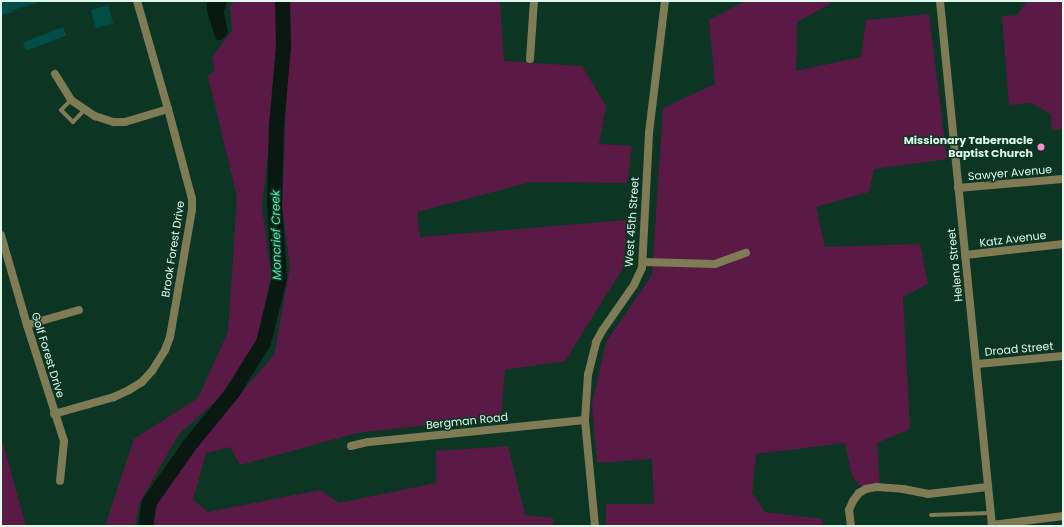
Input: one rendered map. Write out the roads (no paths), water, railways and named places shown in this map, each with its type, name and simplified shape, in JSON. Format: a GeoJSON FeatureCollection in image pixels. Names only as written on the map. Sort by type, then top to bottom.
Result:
{"type":"FeatureCollection","features":[{"type":"Feature","properties":{"kind":"street","name":"Brook Forest Drive"},"geometry":{"type":"LineString","coordinates":[[54,414],[114,397],[142,382],[152,371],[165,350],[170,337],[192,204],[191,189],[136,1]]}},
{"type":"Feature","properties":{"kind":"street"},"geometry":{"type":"LineString","coordinates":[[530,59],[534,1]]}},
{"type":"Feature","properties":{"kind":"street","name":"West 45th Street"},"geometry":{"type":"LineString","coordinates":[[595,526],[585,420],[588,375],[596,342],[639,277],[642,262],[649,133],[665,1]]}},
{"type":"Feature","properties":{"kind":"street","name":"Helena Street"},"geometry":{"type":"LineString","coordinates":[[940,1],[992,526]]}},
{"type":"Feature","properties":{"kind":"street"},"geometry":{"type":"LineString","coordinates":[[55,74],[71,100],[95,116],[114,122],[136,120],[168,109]]}},
{"type":"Feature","properties":{"kind":"street","name":"Sawyer Avenue"},"geometry":{"type":"LineString","coordinates":[[958,188],[1063,179]]}},
{"type":"Feature","properties":{"kind":"street","name":"Golf Forest Drive"},"geometry":{"type":"LineString","coordinates":[[1,235],[54,414],[64,441],[60,481]]}},
{"type":"Feature","properties":{"kind":"street","name":"Katz Avenue"},"geometry":{"type":"LineString","coordinates":[[965,255],[1063,244]]}},
{"type":"Feature","properties":{"kind":"street"},"geometry":{"type":"LineString","coordinates":[[642,262],[715,264],[746,253]]}},
{"type":"Feature","properties":{"kind":"street"},"geometry":{"type":"LineString","coordinates":[[27,325],[79,310]]}},
{"type":"Feature","properties":{"kind":"street","name":"Droad Street"},"geometry":{"type":"LineString","coordinates":[[977,364],[1063,356]]}},
{"type":"Feature","properties":{"kind":"street","name":"Bergman Road"},"geometry":{"type":"LineString","coordinates":[[351,446],[368,442],[585,420]]}},
{"type":"Feature","properties":{"kind":"street"},"geometry":{"type":"LineString","coordinates":[[851,526],[850,510],[853,500],[859,493],[866,489],[876,487],[903,489],[928,494],[988,487]]}},
{"type":"Feature","properties":{"kind":"street"},"geometry":{"type":"LineString","coordinates":[[992,526],[1063,516]]}},
{"type":"Feature","properties":{"kind":"lane"},"geometry":{"type":"LineString","coordinates":[[71,100],[61,110],[73,122],[84,110]]}},
{"type":"Feature","properties":{"kind":"lane"},"geometry":{"type":"LineString","coordinates":[[931,515],[990,513]]}},
{"type":"Feature","properties":{"kind":"waterway","name":"Moncrief Creek"},"geometry":{"type":"LineString","coordinates":[[145,526],[149,502],[188,446],[232,392],[263,342],[279,278],[274,205],[276,125],[283,47],[282,1]]}},
{"type":"Feature","properties":{"kind":"place","name":"Missionary Tabernacle Baptist Church"},"geometry":{"type":"Point","coordinates":[1041,147]}}]}
